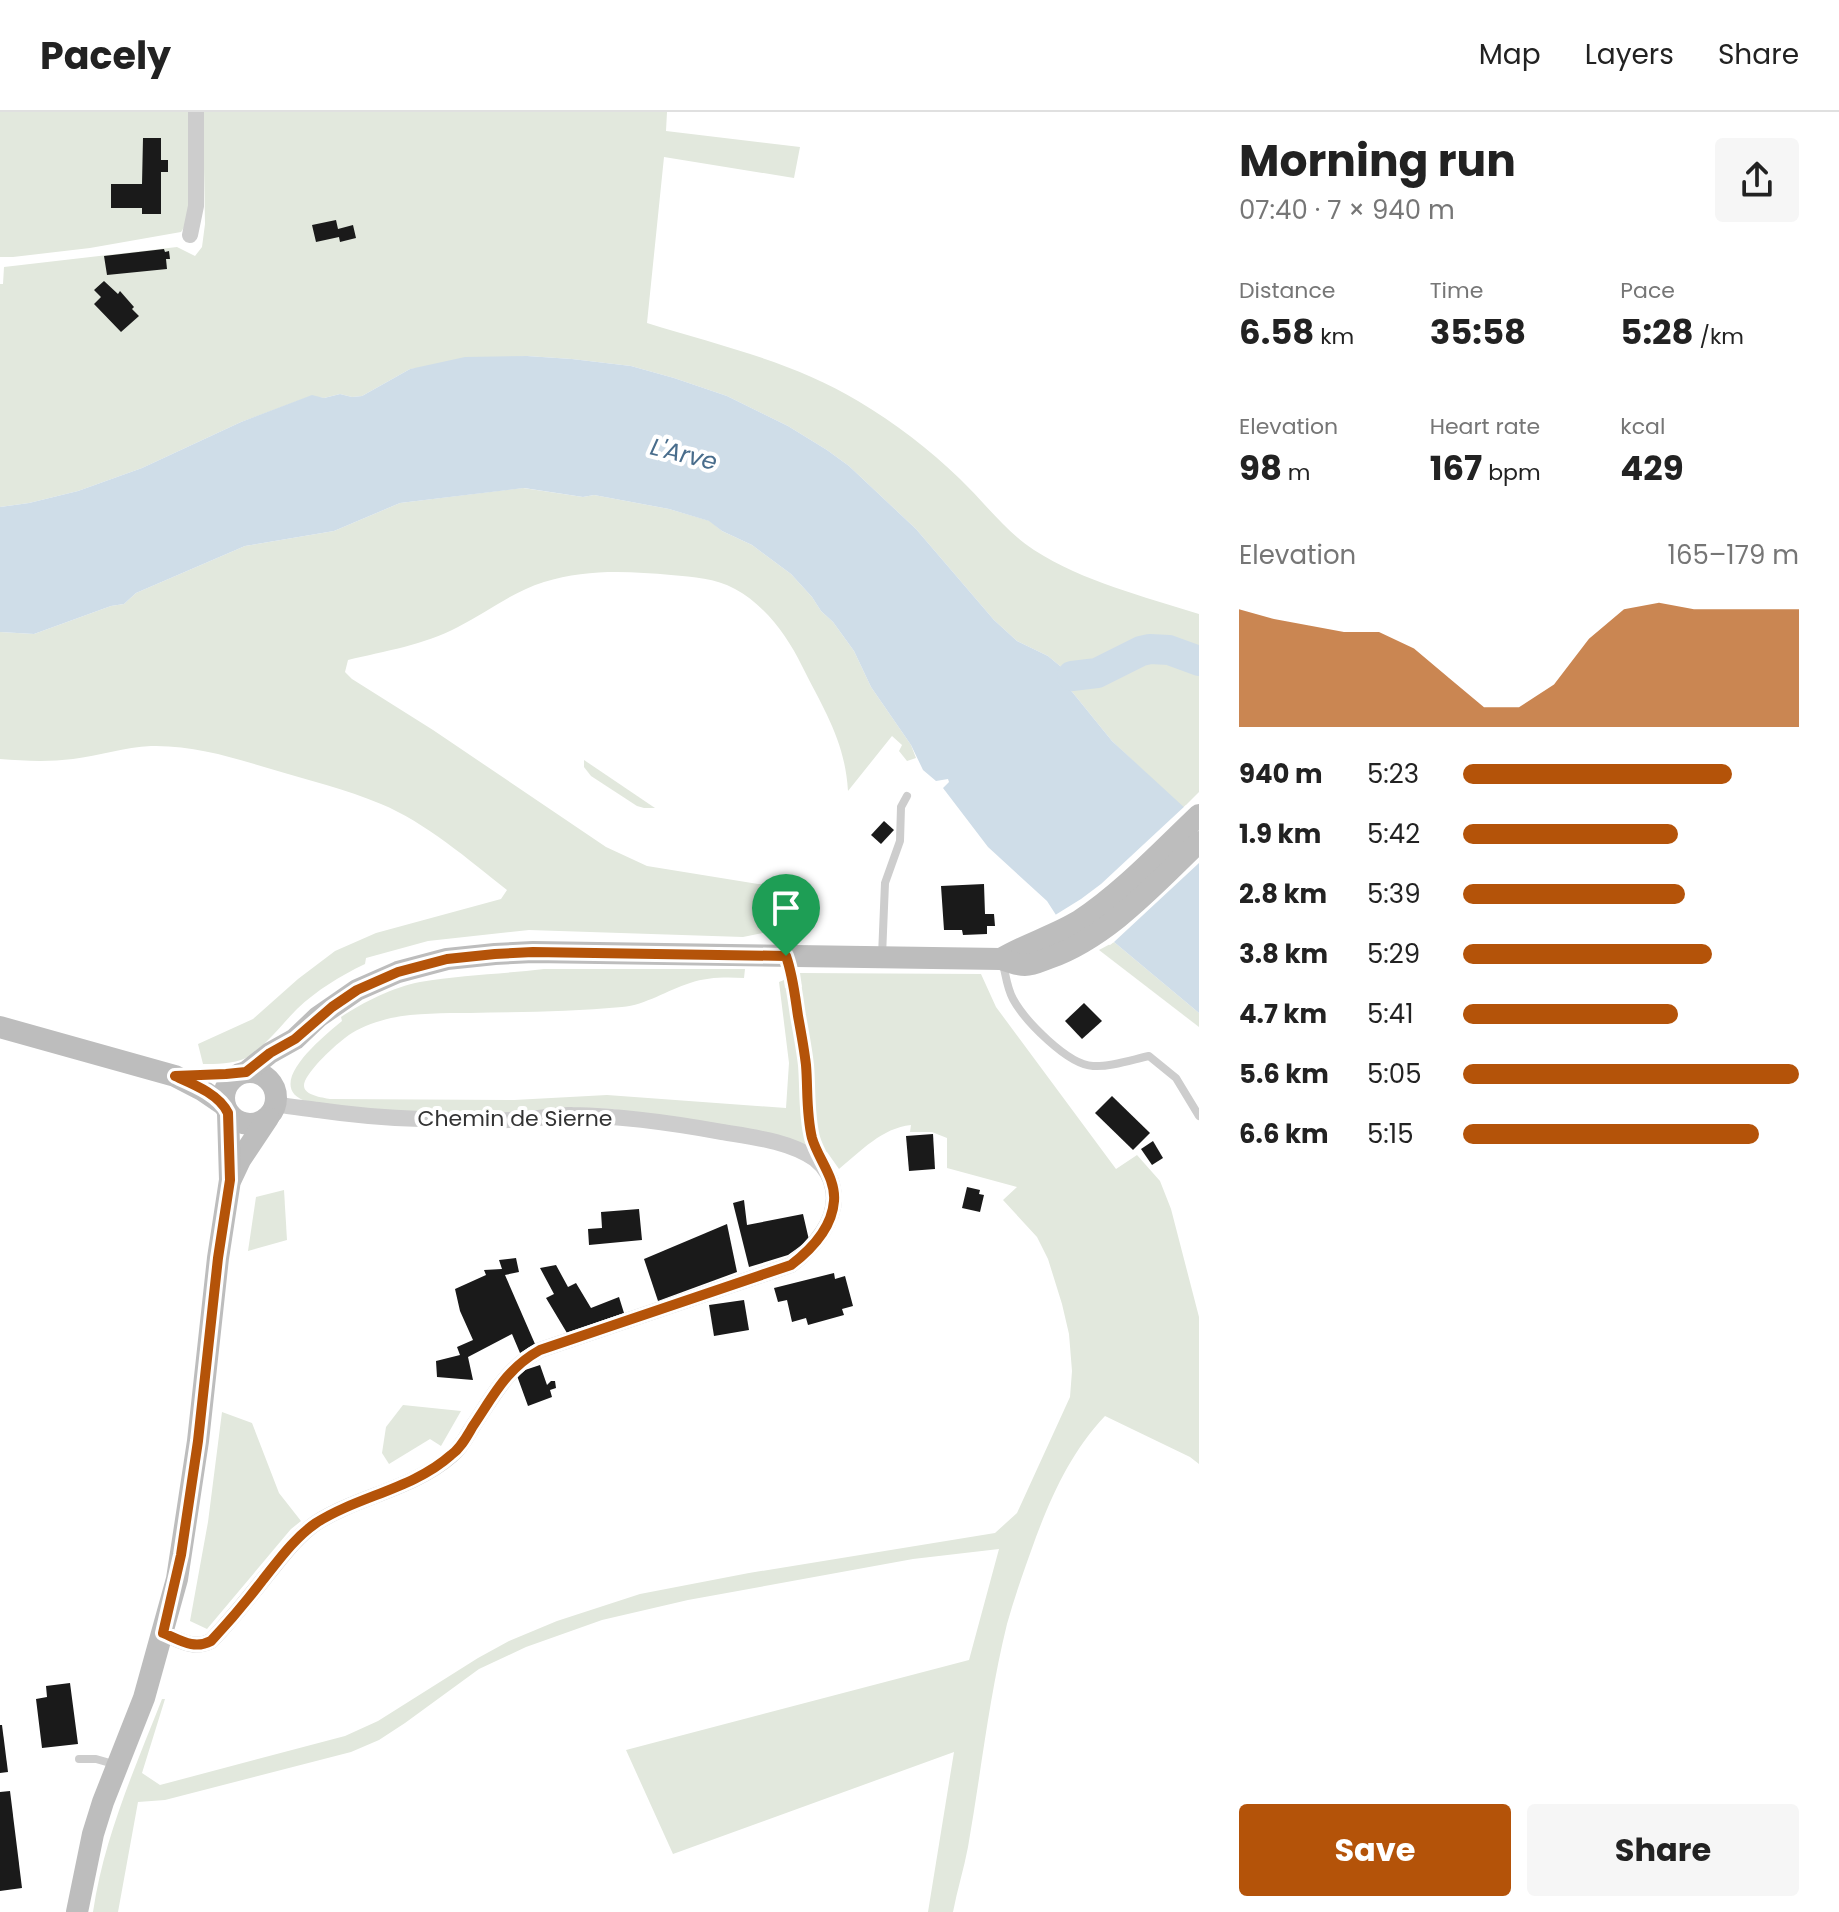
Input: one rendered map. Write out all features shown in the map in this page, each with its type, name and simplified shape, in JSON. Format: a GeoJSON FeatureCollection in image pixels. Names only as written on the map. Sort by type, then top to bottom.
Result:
{"type":"FeatureCollection","features":[{"type":"Feature","properties":{"kind":"main road"},"geometry":{"type":"LineString","coordinates":[[1008,959],[1076,923],[1106,901],[1199,815]]}},
{"type":"Feature","properties":{"kind":"main road"},"geometry":{"type":"LineString","coordinates":[[77,1912],[93,1834],[144,1698],[177,1579],[198,1441],[218,1258],[230,1180],[223,1096],[232,1079],[295,1039],[318,1017],[357,990],[398,972],[447,959],[533,952],[1008,959],[1028,965],[1066,951],[1105,927],[1199,842]]}},
{"type":"Feature","properties":{"kind":"main road"},"geometry":{"type":"LineString","coordinates":[[0,1027],[175,1076],[202,1090],[226,1109],[233,1119],[247,1125],[254,1124],[273,1104],[271,1082],[255,1072],[175,1076]]}},
{"type":"Feature","properties":{"kind":"main road"},"geometry":{"type":"LineString","coordinates":[[230,1180],[273,1104],[279,1077],[295,1039]]}},
{"type":"Feature","properties":{"kind":"street"},"geometry":{"type":"LineString","coordinates":[[190,235],[196,206],[196,112]]}},
{"type":"Feature","properties":{"kind":"street","name":"Chemin de Sierne"},"geometry":{"type":"LineString","coordinates":[[273,1104],[390,1118],[487,1121],[568,1114],[689,1126],[786,1146],[818,1161],[828,1173]]}},
{"type":"Feature","properties":{"kind":"street"},"geometry":{"type":"LineString","coordinates":[[163,1633],[192,1645],[211,1641],[309,1528],[333,1513],[404,1484],[455,1453],[503,1380],[530,1355],[791,1265],[814,1246],[833,1209],[835,1197],[828,1173]]}},
{"type":"Feature","properties":{"kind":"lane"},"geometry":{"type":"LineString","coordinates":[[882,956],[885,883],[900,841],[901,807],[907,796]]}},
{"type":"Feature","properties":{"kind":"lane"},"geometry":{"type":"LineString","coordinates":[[789,891],[780,910],[779,934],[792,972],[806,1063],[809,1123],[828,1173]]}},
{"type":"Feature","properties":{"kind":"lane"},"geometry":{"type":"LineString","coordinates":[[1008,959],[1007,985],[1019,1009],[1057,1048],[1090,1066],[1149,1056],[1176,1078],[1199,1116]]}},
{"type":"Feature","properties":{"kind":"lane"},"geometry":{"type":"LineString","coordinates":[[79,1759],[96,1759],[117,1765]]}},
{"type":"Feature","properties":{"kind":"shaded area"},"geometry":{"type":"Polygon","coordinates":[[[0,112],[190,112],[189,220],[181,232],[90,248],[0,257],[0,112]]]}},
{"type":"Feature","properties":{"kind":"shaded area"},"geometry":{"type":"Polygon","coordinates":[[[203,112],[667,112],[666,131],[800,147],[794,178],[664,157],[647,323],[782,365],[833,387],[885,418],[924,447],[1014,535],[1034,550],[1093,580],[1199,614],[1199,792],[1183,808],[1112,741],[1069,688],[1072,676],[1048,656],[1017,641],[994,620],[916,529],[849,466],[788,426],[727,396],[631,366],[527,356],[410,369],[362,396],[311,396],[241,422],[142,468],[78,491],[0,507],[0,284],[3,284],[4,267],[177,247],[195,256],[202,247],[205,224],[203,112]]]}},
{"type":"Feature","properties":{"kind":"shaded area"},"geometry":{"type":"Polygon","coordinates":[[[523,488],[583,497],[594,495],[669,509],[710,521],[722,531],[752,545],[791,574],[833,622],[854,651],[871,687],[911,745],[916,758],[907,761],[899,751],[902,745],[892,736],[848,791],[843,757],[832,726],[783,633],[746,596],[720,582],[704,579],[623,572],[560,578],[521,591],[458,627],[432,638],[348,660],[345,672],[352,679],[606,847],[647,866],[758,884],[785,884],[775,903],[773,931],[743,937],[529,930],[428,941],[366,958],[365,964],[305,1002],[246,1058],[230,1063],[203,1064],[198,1044],[253,1019],[335,951],[376,933],[501,899],[507,890],[446,842],[397,812],[340,789],[227,756],[182,747],[151,746],[64,760],[0,759],[0,632],[34,634],[124,604],[136,593],[245,546],[334,531],[400,503],[523,488]]]}},
{"type":"Feature","properties":{"kind":"shaded area"},"geometry":{"type":"Polygon","coordinates":[[[584,760],[655,808],[637,806],[591,776],[584,767],[584,760]]]}},
{"type":"Feature","properties":{"kind":"shaded area"},"geometry":{"type":"Polygon","coordinates":[[[1114,942],[1199,1013],[1199,1027],[1099,950],[1114,942]]]}},
{"type":"Feature","properties":{"kind":"shaded area"},"geometry":{"type":"Polygon","coordinates":[[[544,969],[745,969],[744,978],[696,981],[622,1007],[410,1015],[386,1019],[361,1028],[340,1042],[308,1075],[305,1089],[330,1099],[514,1100],[607,1095],[786,1108],[789,1063],[779,982],[784,980],[785,988],[789,987],[801,1067],[800,1098],[810,1149],[613,1109],[570,1108],[499,1113],[395,1112],[308,1102],[295,1095],[291,1085],[300,1062],[342,1021],[341,1017],[369,1001],[420,982],[544,969]]]}},
{"type":"Feature","properties":{"kind":"shaded area"},"geometry":{"type":"Polygon","coordinates":[[[800,973],[981,974],[996,1007],[1116,1169],[1137,1155],[1160,1181],[1171,1209],[1199,1317],[1199,1464],[1105,1416],[1073,1458],[1042,1520],[1007,1624],[990,1707],[968,1847],[953,1912],[928,1912],[954,1752],[673,1854],[626,1750],[969,1660],[999,1549],[913,1559],[688,1600],[602,1620],[526,1647],[479,1669],[379,1740],[351,1752],[165,1800],[138,1802],[118,1912],[93,1912],[113,1830],[162,1699],[165,1699],[142,1773],[160,1785],[345,1736],[378,1721],[509,1641],[557,1621],[640,1594],[995,1533],[1017,1513],[1070,1397],[1072,1371],[1069,1334],[1048,1259],[1037,1237],[1003,1200],[1017,1187],[947,1168],[947,1138],[932,1132],[910,1132],[911,1125],[900,1127],[872,1141],[839,1169],[825,1152],[818,1131],[800,973]]]}},
{"type":"Feature","properties":{"kind":"shaded area"},"geometry":{"type":"Polygon","coordinates":[[[284,1190],[287,1240],[248,1251],[256,1197],[284,1190]]]}},
{"type":"Feature","properties":{"kind":"shaded area"},"geometry":{"type":"Polygon","coordinates":[[[403,1405],[461,1411],[441,1446],[430,1439],[389,1464],[382,1453],[386,1427],[403,1405]]]}},
{"type":"Feature","properties":{"kind":"shaded area"},"geometry":{"type":"Polygon","coordinates":[[[222,1412],[252,1423],[279,1493],[301,1521],[207,1629],[190,1621],[208,1522],[222,1412]]]}},
{"type":"Feature","properties":{"kind":"water","name":"L'Arve"},"geometry":{"type":"Polygon","coordinates":[[[527,356],[631,366],[727,396],[788,426],[849,466],[916,529],[994,620],[1017,641],[1048,656],[1072,676],[1069,688],[1112,741],[1199,821],[1199,1013],[1114,942],[1056,915],[1047,901],[988,847],[943,788],[948,779],[936,781],[923,770],[911,745],[871,687],[854,651],[812,597],[791,574],[752,545],[709,521],[669,509],[594,495],[583,497],[524,488],[400,503],[334,531],[245,546],[136,593],[124,604],[34,634],[0,632],[0,507],[78,491],[142,468],[241,422],[312,395],[324,398],[340,394],[362,396],[410,369],[465,357],[527,356]]]}},
{"type":"Feature","properties":{"kind":"pier"},"geometry":{"type":"Polygon","coordinates":[[[1186,805],[1199,816],[1199,863],[1114,942],[1110,945],[1052,917],[1101,884],[1186,805]]]}},
{"type":"Feature","properties":{"kind":"building"},"geometry":{"type":"Polygon","coordinates":[[[143,138],[161,138],[161,160],[168,160],[168,172],[161,172],[161,214],[142,214],[142,208],[111,208],[111,184],[142,184],[143,138]]]}},
{"type":"Feature","properties":{"kind":"building"},"geometry":{"type":"Polygon","coordinates":[[[336,220],[338,229],[353,225],[356,238],[340,242],[339,237],[316,242],[312,225],[336,220]]]}},
{"type":"Feature","properties":{"kind":"building"},"geometry":{"type":"Polygon","coordinates":[[[164,249],[165,252],[169,251],[167,269],[107,275],[104,256],[164,249]]]}},
{"type":"Feature","properties":{"kind":"building"},"geometry":{"type":"Polygon","coordinates":[[[104,281],[118,294],[120,291],[139,316],[121,332],[94,304],[101,297],[94,290],[104,281]]]}},
{"type":"Feature","properties":{"kind":"building"},"geometry":{"type":"Polygon","coordinates":[[[884,821],[894,830],[881,844],[871,835],[884,821]]]}},
{"type":"Feature","properties":{"kind":"building"},"geometry":{"type":"Polygon","coordinates":[[[984,884],[985,914],[994,914],[995,926],[987,926],[987,934],[963,935],[962,930],[944,930],[941,886],[984,884]]]}},
{"type":"Feature","properties":{"kind":"building"},"geometry":{"type":"Polygon","coordinates":[[[1084,1003],[1102,1021],[1082,1039],[1065,1021],[1084,1003]]]}},
{"type":"Feature","properties":{"kind":"building"},"geometry":{"type":"Polygon","coordinates":[[[1112,1096],[1150,1133],[1133,1150],[1095,1113],[1112,1096]]]}},
{"type":"Feature","properties":{"kind":"building"},"geometry":{"type":"Polygon","coordinates":[[[933,1134],[935,1169],[909,1171],[906,1136],[933,1134]]]}},
{"type":"Feature","properties":{"kind":"building"},"geometry":{"type":"Polygon","coordinates":[[[1153,1141],[1163,1158],[1152,1165],[1141,1149],[1153,1141]]]}},
{"type":"Feature","properties":{"kind":"building"},"geometry":{"type":"Polygon","coordinates":[[[967,1187],[980,1190],[979,1194],[984,1195],[980,1212],[962,1208],[967,1187]]]}},
{"type":"Feature","properties":{"kind":"building"},"geometry":{"type":"Polygon","coordinates":[[[744,1200],[747,1225],[803,1214],[809,1240],[788,1255],[749,1267],[733,1203],[744,1200]]]}},
{"type":"Feature","properties":{"kind":"building"},"geometry":{"type":"Polygon","coordinates":[[[639,1209],[642,1240],[589,1245],[588,1229],[602,1228],[601,1212],[639,1209]]]}},
{"type":"Feature","properties":{"kind":"building"},"geometry":{"type":"Polygon","coordinates":[[[727,1224],[737,1272],[658,1301],[644,1259],[727,1224]]]}},
{"type":"Feature","properties":{"kind":"building"},"geometry":{"type":"Polygon","coordinates":[[[516,1258],[519,1272],[505,1275],[535,1344],[520,1353],[512,1334],[468,1357],[473,1380],[437,1377],[436,1361],[460,1355],[457,1347],[473,1340],[460,1311],[455,1289],[486,1275],[484,1270],[502,1269],[499,1260],[516,1258]]]}},
{"type":"Feature","properties":{"kind":"building"},"geometry":{"type":"Polygon","coordinates":[[[556,1265],[568,1287],[576,1283],[591,1308],[619,1297],[624,1313],[567,1333],[546,1298],[554,1294],[540,1268],[556,1265]]]}},
{"type":"Feature","properties":{"kind":"building"},"geometry":{"type":"Polygon","coordinates":[[[834,1273],[835,1279],[845,1276],[853,1306],[842,1309],[844,1315],[808,1325],[806,1318],[792,1322],[787,1300],[778,1302],[774,1288],[834,1273]]]}},
{"type":"Feature","properties":{"kind":"building"},"geometry":{"type":"Polygon","coordinates":[[[744,1300],[749,1330],[714,1336],[709,1305],[744,1300]]]}},
{"type":"Feature","properties":{"kind":"building"},"geometry":{"type":"Polygon","coordinates":[[[540,1365],[547,1385],[555,1381],[556,1388],[550,1390],[552,1397],[528,1406],[516,1373],[540,1365]]]}},
{"type":"Feature","properties":{"kind":"building"},"geometry":{"type":"Polygon","coordinates":[[[70,1683],[78,1744],[42,1748],[36,1699],[47,1697],[46,1686],[70,1683]]]}},
{"type":"Feature","properties":{"kind":"building"},"geometry":{"type":"Polygon","coordinates":[[[0,1725],[8,1772],[0,1773],[0,1725]]]}},
{"type":"Feature","properties":{"kind":"building"},"geometry":{"type":"Polygon","coordinates":[[[10,1791],[22,1888],[0,1891],[0,1792],[10,1791]]]}},
{"type":"Feature","properties":{"kind":"waterway"},"geometry":{"type":"LineString","coordinates":[[1072,676],[1097,673],[1150,649],[1169,650],[1199,661]]}},
{"type":"Feature","properties":{"kind":"route"},"geometry":{"type":"LineString","coordinates":[[533,952],[786,956],[792,972],[806,1063],[809,1123],[835,1197],[828,1221],[814,1246],[791,1265],[530,1355],[503,1380],[455,1453],[404,1484],[363,1499],[309,1528],[211,1641],[204,1645],[192,1645],[163,1633],[177,1579],[188,1515],[230,1180],[228,1113],[224,1105],[175,1076],[246,1072],[295,1039],[318,1017],[357,990],[398,972],[447,959],[533,952]]}}]}
